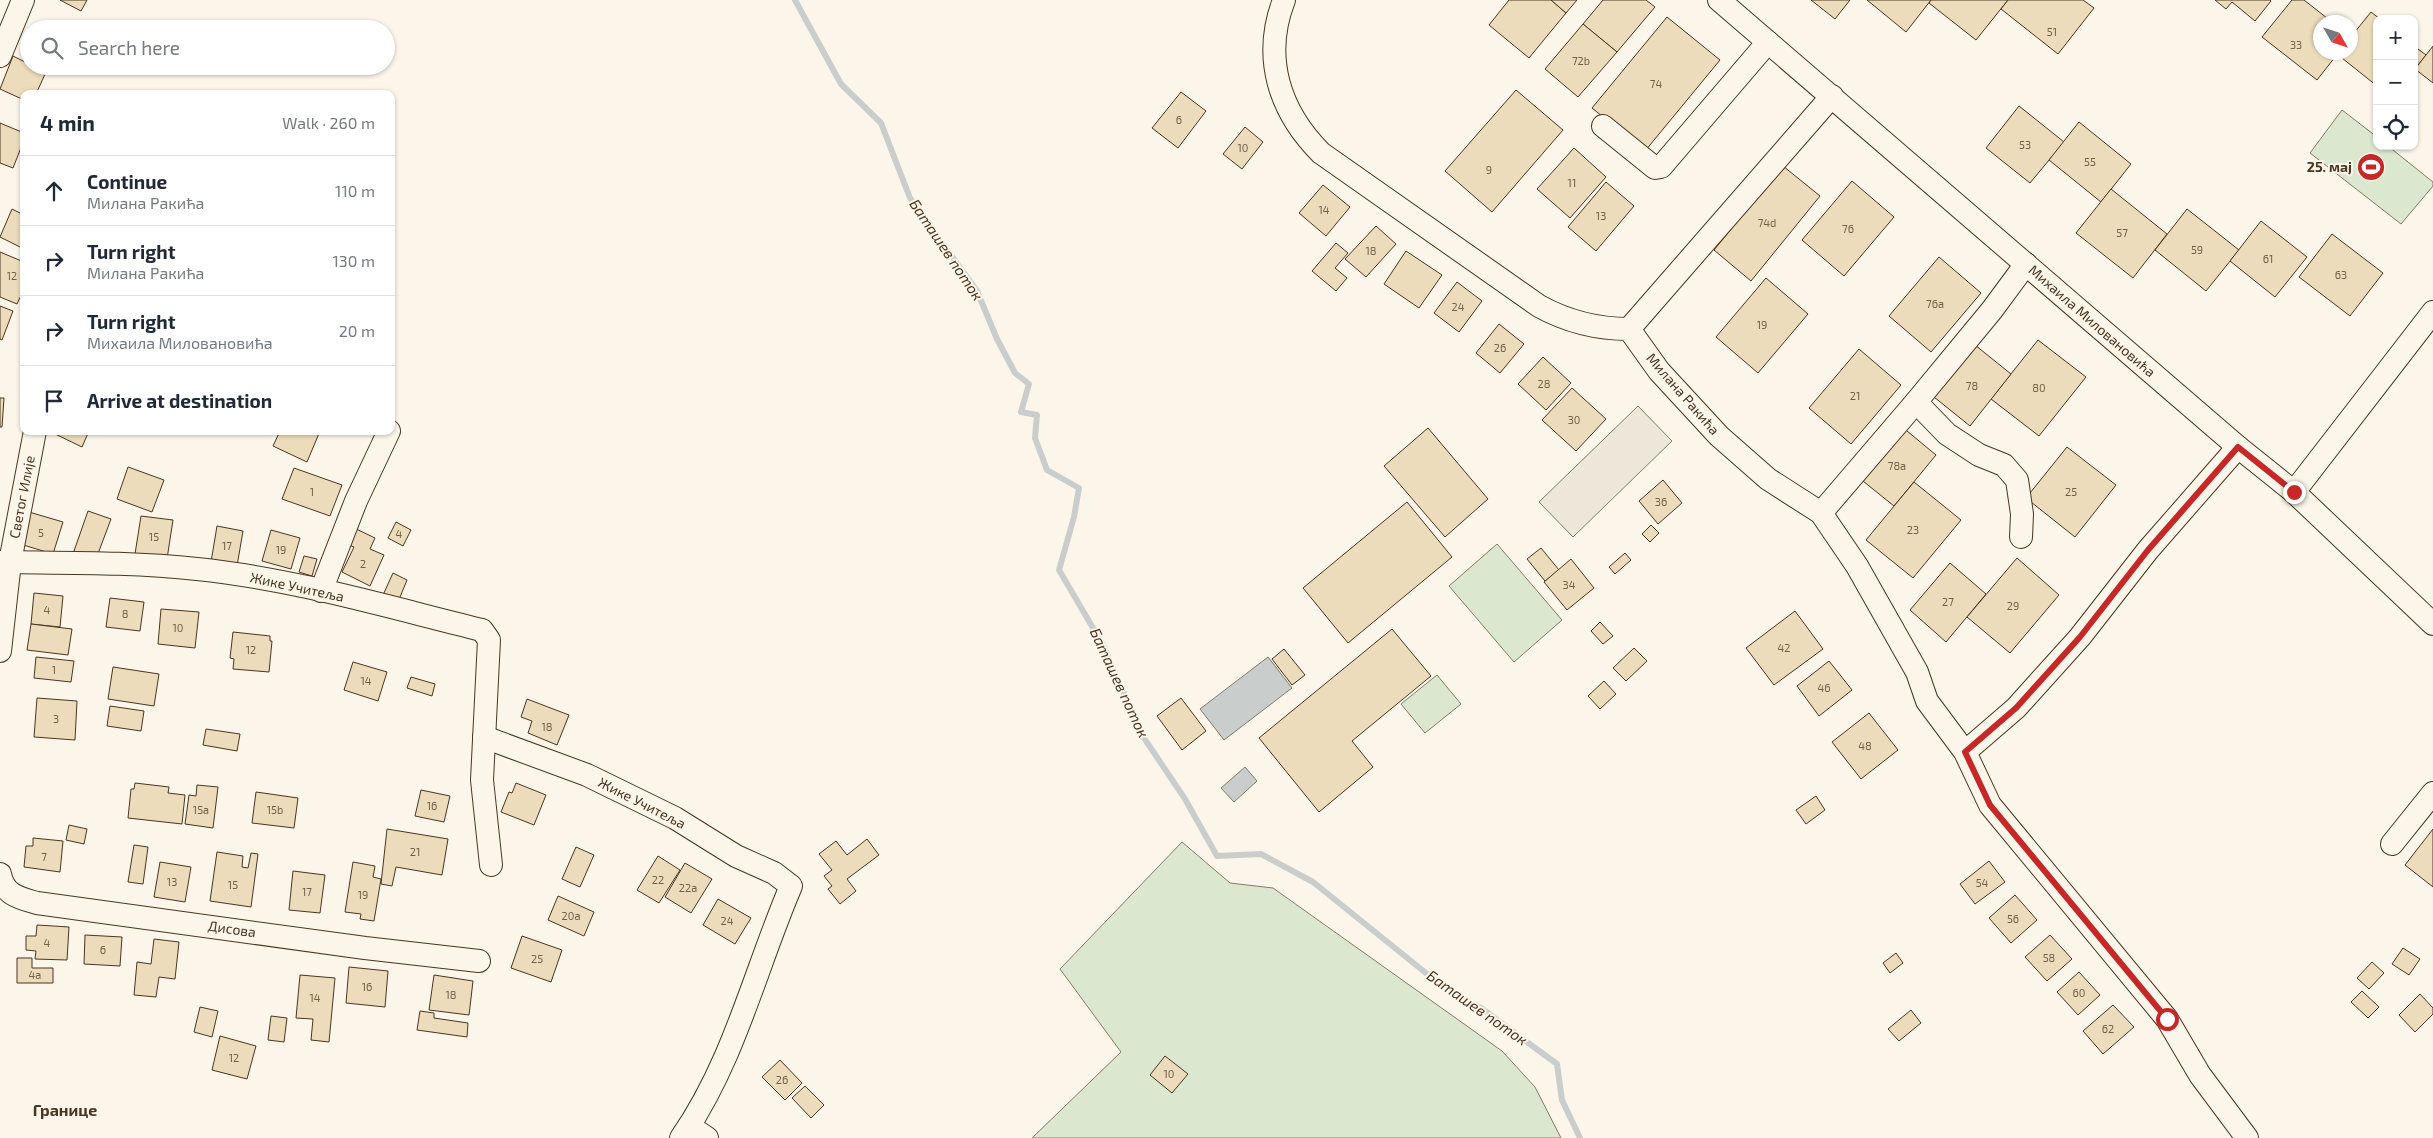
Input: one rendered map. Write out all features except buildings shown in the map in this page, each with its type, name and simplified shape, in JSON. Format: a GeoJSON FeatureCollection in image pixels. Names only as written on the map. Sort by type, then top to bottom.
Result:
{"type":"FeatureCollection","features":[{"type":"Feature","properties":{"kind":"street"},"geometry":{"type":"LineString","coordinates":[[0,56],[23,0]]}},
{"type":"Feature","properties":{"kind":"street"},"geometry":{"type":"LineString","coordinates":[[1284,0],[1274,42],[1275,73],[1278,88],[1294,121],[1321,153],[1539,306],[1576,323],[1611,329],[1629,329],[1832,96]]}},
{"type":"Feature","properties":{"kind":"street","name":"Михаила Миловановића"},"geometry":{"type":"LineString","coordinates":[[1719,0],[2238,447],[2294,492],[2433,624]]}},
{"type":"Feature","properties":{"kind":"street"},"geometry":{"type":"LineString","coordinates":[[1603,126],[1655,168],[1661,167],[1768,42]]}},
{"type":"Feature","properties":{"kind":"street"},"geometry":{"type":"LineString","coordinates":[[1821,513],[1992,310],[2026,264]]}},
{"type":"Feature","properties":{"kind":"street"},"geometry":{"type":"LineString","coordinates":[[2294,492],[2433,312]]}},
{"type":"Feature","properties":{"kind":"street","name":"Милана Ракића"},"geometry":{"type":"LineString","coordinates":[[1629,329],[1659,371],[1719,436],[1768,479],[1821,513],[1857,566],[1917,672],[1927,701],[1965,752],[1990,805],[2167,1019],[2200,1075],[2247,1138]]}},
{"type":"Feature","properties":{"kind":"street"},"geometry":{"type":"LineString","coordinates":[[1916,402],[1947,434],[1979,455],[2004,465],[2017,480],[2022,514],[2021,537]]}},
{"type":"Feature","properties":{"kind":"street","name":"Светог Илије"},"geometry":{"type":"LineString","coordinates":[[5,562],[34,435]]}},
{"type":"Feature","properties":{"kind":"street"},"geometry":{"type":"LineString","coordinates":[[321,591],[356,502],[387,435]]}},
{"type":"Feature","properties":{"kind":"street"},"geometry":{"type":"LineString","coordinates":[[1965,752],[2023,701],[2080,637],[2148,550],[2238,447]]}},
{"type":"Feature","properties":{"kind":"street"},"geometry":{"type":"LineString","coordinates":[[0,651],[5,562]]}},
{"type":"Feature","properties":{"kind":"street","name":"Жике Учитеља"},"geometry":{"type":"LineString","coordinates":[[5,562],[99,563],[197,569],[295,584],[482,630],[489,640],[482,780],[491,865]]}},
{"type":"Feature","properties":{"kind":"street","name":"Жике Учитеља"},"geometry":{"type":"LineString","coordinates":[[484,737],[587,775],[675,818],[736,856],[774,873],[791,886],[771,931],[752,990],[726,1058],[692,1134]]}},
{"type":"Feature","properties":{"kind":"street"},"geometry":{"type":"LineString","coordinates":[[2392,844],[2433,793]]}},
{"type":"Feature","properties":{"kind":"street","name":"Дисова"},"geometry":{"type":"LineString","coordinates":[[0,874],[1,881],[15,897],[37,903],[365,948],[479,961]]}},
{"type":"Feature","properties":{"kind":"green space","name":"25. мај"},"geometry":{"type":"Polygon","coordinates":[[[2342,110],[2373,134],[2373,150],[2393,150],[2433,182],[2433,186],[2401,224],[2310,153],[2342,110]]]}},
{"type":"Feature","properties":{"kind":"green space"},"geometry":{"type":"Polygon","coordinates":[[[1497,544],[1562,620],[1514,662],[1449,586],[1497,544]]]}},
{"type":"Feature","properties":{"kind":"green space"},"geometry":{"type":"Polygon","coordinates":[[[1437,675],[1461,704],[1425,733],[1401,704],[1437,675]]]}},
{"type":"Feature","properties":{"kind":"green space"},"geometry":{"type":"Polygon","coordinates":[[[1182,842],[1230,883],[1273,888],[1502,1051],[1535,1087],[1561,1138],[1032,1138],[1121,1052],[1060,969],[1182,842]]]}},
{"type":"Feature","properties":{"kind":"shaded area"},"geometry":{"type":"Polygon","coordinates":[[[1638,406],[1672,441],[1573,537],[1539,502],[1638,406]]]}},
{"type":"Feature","properties":{"kind":"shaded area"},"geometry":{"type":"Polygon","coordinates":[[[1268,657],[1292,688],[1224,740],[1200,709],[1268,657]]]}},
{"type":"Feature","properties":{"kind":"shaded area"},"geometry":{"type":"Polygon","coordinates":[[[1245,767],[1257,781],[1234,802],[1221,788],[1245,767]]]}},
{"type":"Feature","properties":{"kind":"waterway","name":"Баташев поток"},"geometry":{"type":"LineString","coordinates":[[795,0],[841,84],[881,123],[910,198],[977,291],[997,339],[1015,373],[1029,384],[1021,412],[1037,415],[1035,438],[1047,470],[1079,488],[1074,517],[1059,570],[1103,645],[1142,735],[1185,799],[1217,856],[1261,854],[1313,882],[1452,994],[1481,1008],[1557,1064],[1562,1100],[1580,1138]]}},
{"type":"Feature","properties":{"kind":"place","name":"25. мај"},"geometry":{"type":"Point","coordinates":[2371,167]}},
{"type":"Feature","properties":{"kind":"district","name":"Границе"},"geometry":{"type":"Point","coordinates":[65,1110]}},
{"type":"Feature","properties":{"kind":"route"},"geometry":{"type":"LineString","coordinates":[[2167,1019],[1990,805],[1965,752],[2016,708],[2080,637],[2148,550],[2238,447],[2294,492]]}}]}
